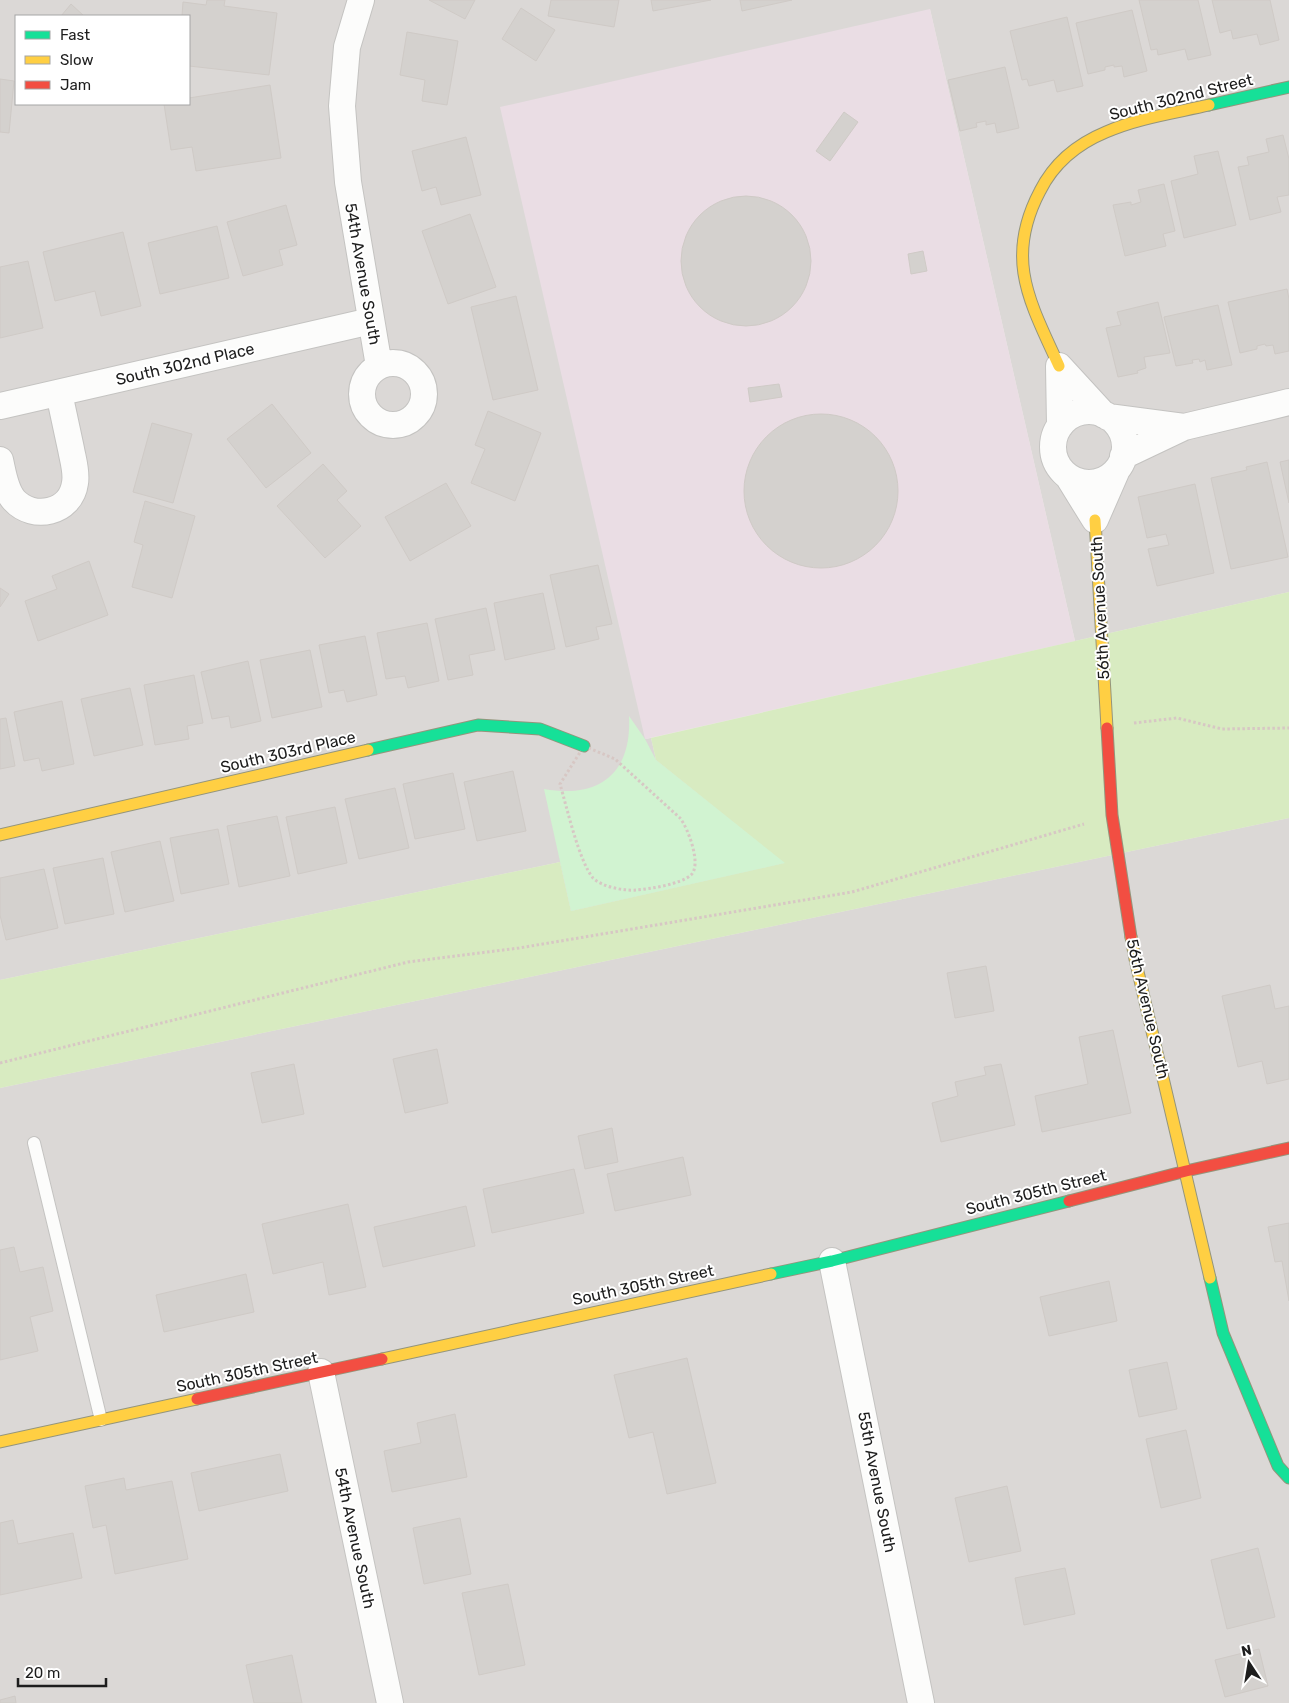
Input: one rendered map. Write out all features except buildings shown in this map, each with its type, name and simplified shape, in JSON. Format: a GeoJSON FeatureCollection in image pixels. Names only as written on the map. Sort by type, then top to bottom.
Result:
{"type":"FeatureCollection","features":[{"type":"Feature","properties":{"kind":"street","name":"54th Avenue South"},"geometry":{"type":"LineString","coordinates":[[361,0],[347,47],[342,106],[348,182],[379,366]]}},
{"type":"Feature","properties":{"kind":"street","name":"South 302nd Street"},"geometry":{"type":"LineString","coordinates":[[1059,162],[1082,145],[1117,127],[1289,87]]}},
{"type":"Feature","properties":{"kind":"street","name":"56th Avenue South"},"geometry":{"type":"LineString","coordinates":[[1059,162],[1045,181],[1029,211],[1022,238],[1022,261],[1027,287],[1037,317],[1059,366],[1106,416],[1118,425],[1123,436],[1125,449],[1095,520],[1112,816],[1136,959],[1223,1333],[1278,1466],[1289,1478]]}},
{"type":"Feature","properties":{"kind":"street","name":"South 302nd Place"},"geometry":{"type":"LineString","coordinates":[[0,406],[371,321]]}},
{"type":"Feature","properties":{"kind":"street","name":"56th Avenue South"},"geometry":{"type":"LineString","coordinates":[[1059,366],[1060,426],[1055,433],[1052,446],[1054,458],[1059,470],[1069,478],[1095,520]]}},
{"type":"Feature","properties":{"kind":"street"},"geometry":{"type":"LineString","coordinates":[[0,460],[12,498],[22,508],[35,512],[49,512],[61,506],[70,496],[75,484],[75,470],[59,393]]}},
{"type":"Feature","properties":{"kind":"street"},"geometry":{"type":"LineString","coordinates":[[1069,478],[1081,483],[1093,484],[1106,480],[1119,464],[1184,427],[1289,402]]}},
{"type":"Feature","properties":{"kind":"street"},"geometry":{"type":"LineString","coordinates":[[1060,426],[1071,415],[1084,411],[1184,427]]}},
{"type":"Feature","properties":{"kind":"street","name":"South 303rd Place"},"geometry":{"type":"LineString","coordinates":[[0,835],[478,725],[540,729],[584,746]]}},
{"type":"Feature","properties":{"kind":"street","name":"South 305th Street"},"geometry":{"type":"LineString","coordinates":[[0,1442],[832,1261],[1186,1171],[1289,1148]]}},
{"type":"Feature","properties":{"kind":"street","name":"55th Avenue South"},"geometry":{"type":"LineString","coordinates":[[832,1261],[921,1703]]}},
{"type":"Feature","properties":{"kind":"street","name":"54th Avenue South"},"geometry":{"type":"LineString","coordinates":[[321,1372],[390,1703]]}},
{"type":"Feature","properties":{"kind":"lane"},"geometry":{"type":"LineString","coordinates":[[34,1143],[101,1420]]}},
{"type":"Feature","properties":{"kind":"path"},"geometry":{"type":"LineString","coordinates":[[1106,726],[1177,718],[1222,729],[1289,728]]}},
{"type":"Feature","properties":{"kind":"path"},"geometry":{"type":"LineString","coordinates":[[584,746],[615,759],[687,826],[696,866],[692,874],[677,882],[636,890],[617,889],[594,879],[585,865],[560,784],[584,746]]}},
{"type":"Feature","properties":{"kind":"path"},"geometry":{"type":"LineString","coordinates":[[0,1062],[408,962],[519,948],[852,892],[1112,816]]}},
{"type":"Feature","properties":{"kind":"shaded area"},"geometry":{"type":"Polygon","coordinates":[[[0,0],[1289,0],[1289,592],[1075,641],[930,9],[646,739],[651,738],[656,760],[785,863],[571,911],[560,862],[0,980],[0,0]]]}},
{"type":"Feature","properties":{"kind":"shaded area"},"geometry":{"type":"Polygon","coordinates":[[[930,9],[1075,641],[645,739],[500,107],[930,9]]]}},
{"type":"Feature","properties":{"kind":"shaded area"},"geometry":{"type":"Polygon","coordinates":[[[1289,818],[1289,1703],[0,1703],[0,1088],[1289,818]]]}},
{"type":"Feature","properties":{"kind":"green space"},"geometry":{"type":"Polygon","coordinates":[[[1289,592],[1289,818],[0,1088],[0,980],[560,862],[571,911],[784,863],[656,760],[651,738],[1289,592]]]}},
{"type":"Feature","properties":{"kind":"green space"},"geometry":{"type":"Polygon","coordinates":[[[629,716],[645,739],[656,760],[785,863],[571,911],[544,789],[581,790],[609,778],[618,767],[625,753],[629,736],[629,716]]]}},
{"type":"Feature","properties":{"kind":"traffic: fast"},"geometry":{"type":"LineString","coordinates":[[1209,105],[1289,87]]}},
{"type":"Feature","properties":{"kind":"traffic: fast"},"geometry":{"type":"LineString","coordinates":[[368,750],[478,725],[540,729],[584,746]]}},
{"type":"Feature","properties":{"kind":"traffic: fast"},"geometry":{"type":"LineString","coordinates":[[771,1274],[832,1261],[1069,1201]]}},
{"type":"Feature","properties":{"kind":"traffic: fast"},"geometry":{"type":"LineString","coordinates":[[1210,1278],[1223,1333],[1278,1466],[1289,1478]]}},
{"type":"Feature","properties":{"kind":"traffic: slow"},"geometry":{"type":"LineString","coordinates":[[1059,366],[1039,321],[1025,280],[1024,238],[1029,215],[1040,191],[1059,163],[1085,142],[1118,127],[1143,119],[1209,105]]}},
{"type":"Feature","properties":{"kind":"traffic: slow"},"geometry":{"type":"LineString","coordinates":[[1095,520],[1107,728]]}},
{"type":"Feature","properties":{"kind":"traffic: slow"},"geometry":{"type":"LineString","coordinates":[[0,835],[368,750]]}},
{"type":"Feature","properties":{"kind":"traffic: slow"},"geometry":{"type":"LineString","coordinates":[[1131,937],[1210,1278]]}},
{"type":"Feature","properties":{"kind":"traffic: slow"},"geometry":{"type":"LineString","coordinates":[[382,1359],[771,1274]]}},
{"type":"Feature","properties":{"kind":"traffic: slow"},"geometry":{"type":"LineString","coordinates":[[0,1442],[197,1399]]}},
{"type":"Feature","properties":{"kind":"traffic: jam"},"geometry":{"type":"LineString","coordinates":[[1107,728],[1112,815],[1131,937]]}},
{"type":"Feature","properties":{"kind":"traffic: jam"},"geometry":{"type":"LineString","coordinates":[[1069,1201],[1186,1171],[1289,1148]]}},
{"type":"Feature","properties":{"kind":"traffic: jam"},"geometry":{"type":"LineString","coordinates":[[197,1399],[382,1359]]}}]}
